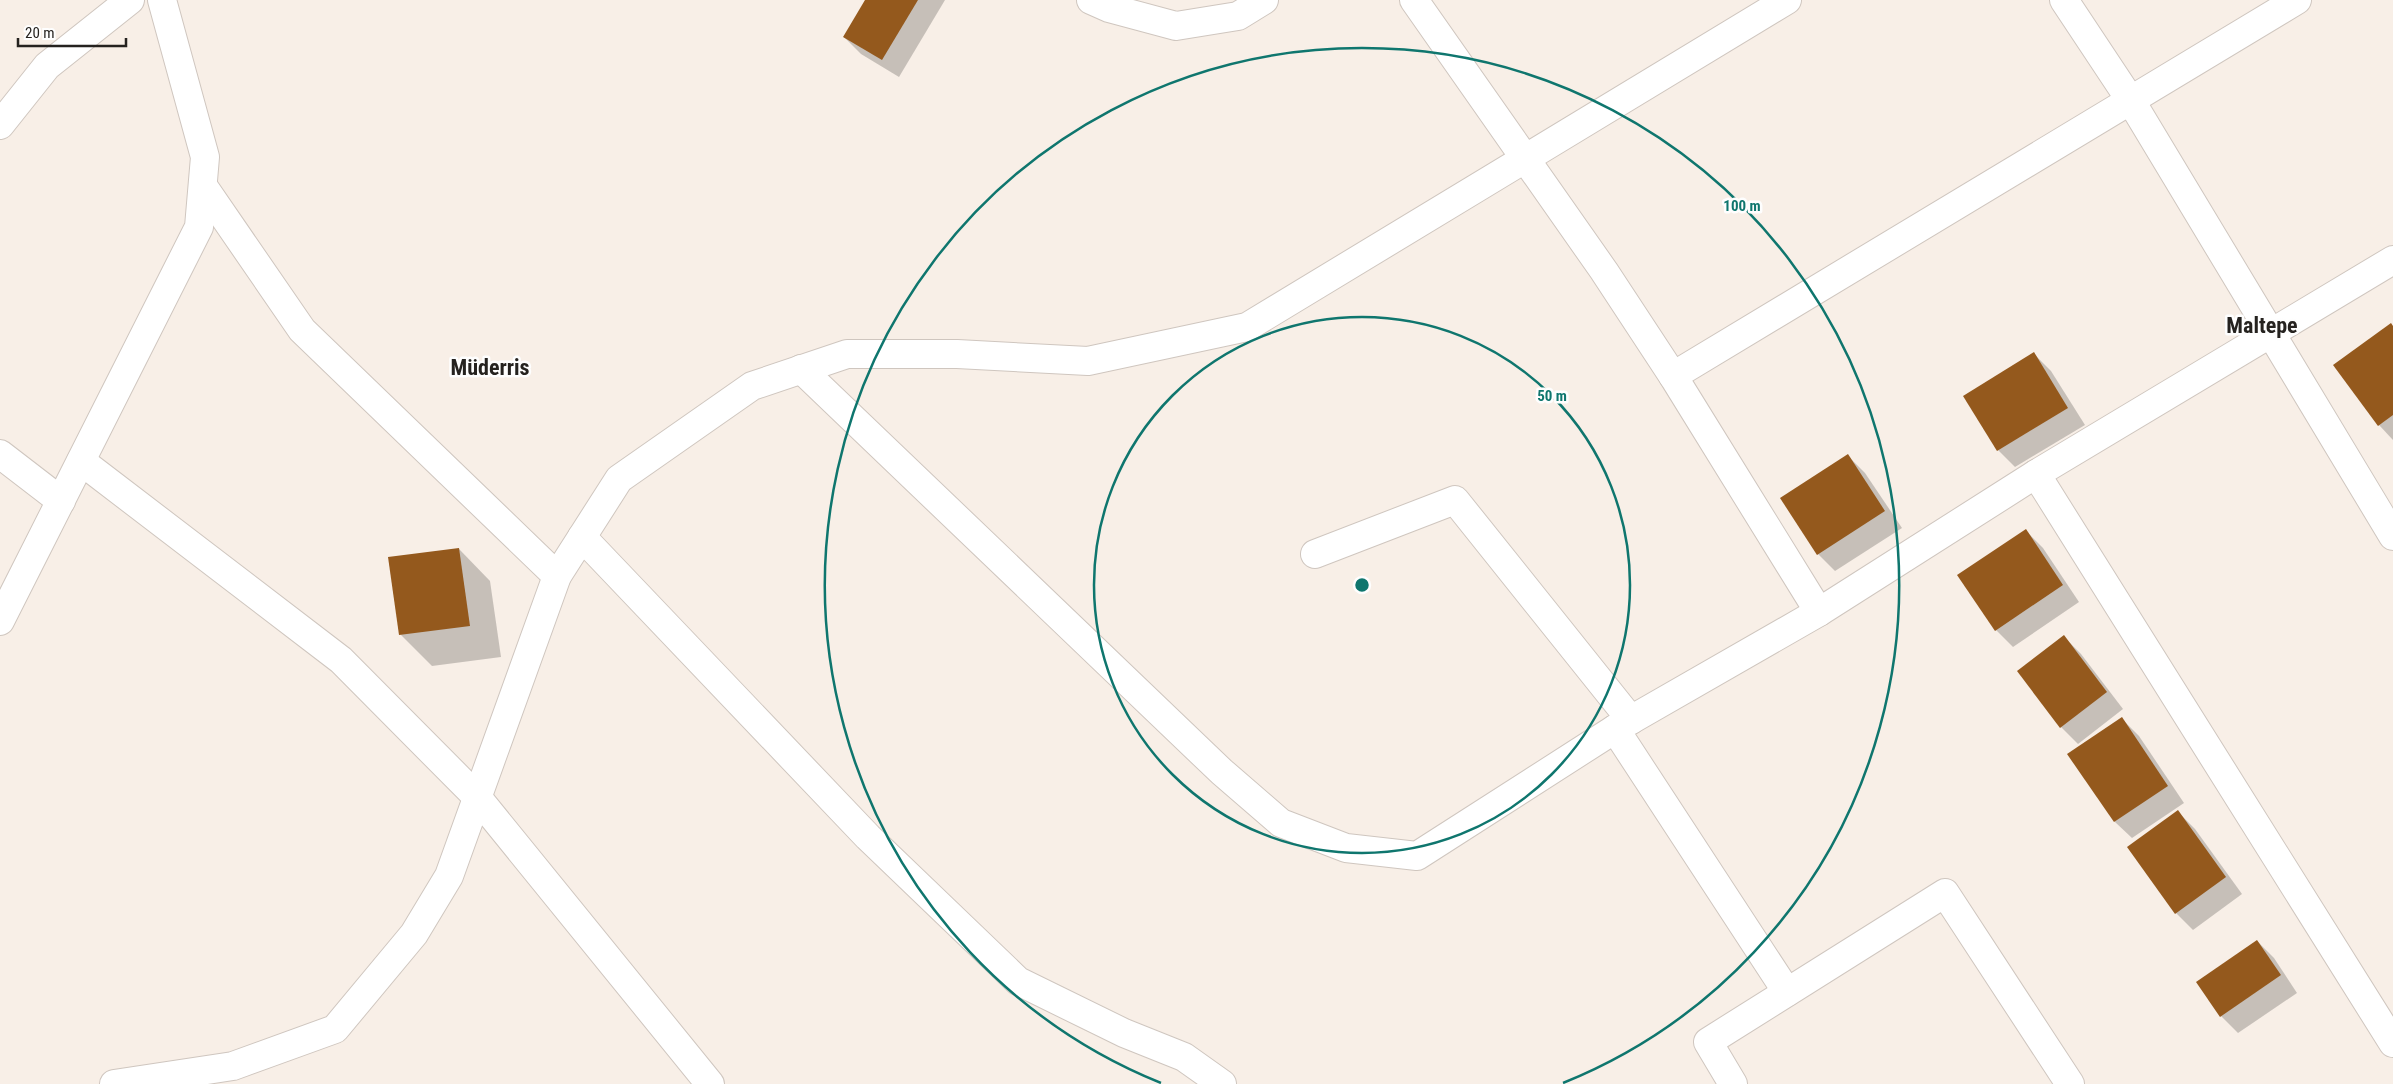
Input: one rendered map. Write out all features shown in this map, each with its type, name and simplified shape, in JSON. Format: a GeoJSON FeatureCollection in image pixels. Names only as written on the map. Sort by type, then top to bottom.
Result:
{"type":"FeatureCollection","features":[{"type":"Feature","properties":{"kind":"street"},"geometry":{"type":"LineString","coordinates":[[0,125],[48,66],[130,0]]}},
{"type":"Feature","properties":{"kind":"street"},"geometry":{"type":"LineString","coordinates":[[0,621],[199,227],[205,157],[162,0]]}},
{"type":"Feature","properties":{"kind":"street"},"geometry":{"type":"LineString","coordinates":[[1091,0],[1109,8],[1176,26],[1238,16],[1264,0]]}},
{"type":"Feature","properties":{"kind":"street"},"geometry":{"type":"LineString","coordinates":[[1414,0],[1673,376],[1819,612]]}},
{"type":"Feature","properties":{"kind":"street"},"geometry":{"type":"LineString","coordinates":[[114,1084],[233,1066],[335,1029],[414,934],[449,876],[557,576],[619,479],[752,386],[848,354],[957,354],[1088,361],[1247,326],[1787,0]]}},
{"type":"Feature","properties":{"kind":"street"},"geometry":{"type":"LineString","coordinates":[[2064,0],[2130,101],[2393,536]]}},
{"type":"Feature","properties":{"kind":"street"},"geometry":{"type":"LineString","coordinates":[[1673,376],[2297,0]]}},
{"type":"Feature","properties":{"kind":"street"},"geometry":{"type":"LineString","coordinates":[[202,186],[302,330],[557,576]]}},
{"type":"Feature","properties":{"kind":"street"},"geometry":{"type":"LineString","coordinates":[[801,369],[1222,772],[1281,823],[1346,848],[1417,856],[1623,724],[1819,612],[2036,474],[2393,260]]}},
{"type":"Feature","properties":{"kind":"street"},"geometry":{"type":"LineString","coordinates":[[0,454],[61,501]]}},
{"type":"Feature","properties":{"kind":"street"},"geometry":{"type":"LineString","coordinates":[[81,461],[341,660],[477,797],[710,1084]]}},
{"type":"Feature","properties":{"kind":"street"},"geometry":{"type":"LineString","coordinates":[[2036,474],[2393,1043]]}},
{"type":"Feature","properties":{"kind":"street"},"geometry":{"type":"LineString","coordinates":[[1315,554],[1455,500],[1623,724],[1787,992]]}},
{"type":"Feature","properties":{"kind":"street"},"geometry":{"type":"LineString","coordinates":[[582,538],[868,837],[1018,981],[1124,1033],[1184,1057],[1222,1084]]}},
{"type":"Feature","properties":{"kind":"street"},"geometry":{"type":"LineString","coordinates":[[1733,1084],[1708,1042],[1945,893],[2070,1084]]}},
{"type":"Feature","properties":{"kind":"building"},"geometry":{"type":"Polygon","coordinates":[[[865,0],[918,0],[882,60],[843,37],[865,0]]]}},
{"type":"Feature","properties":{"kind":"building"},"geometry":{"type":"Polygon","coordinates":[[[2391,323],[2393,326],[2393,415],[2378,426],[2333,365],[2391,323]]]}},
{"type":"Feature","properties":{"kind":"building"},"geometry":{"type":"Polygon","coordinates":[[[2034,352],[2068,408],[1997,451],[1963,396],[2034,352]]]}},
{"type":"Feature","properties":{"kind":"building"},"geometry":{"type":"Polygon","coordinates":[[[1848,454],[1885,511],[1817,555],[1780,498],[1848,454]]]}},
{"type":"Feature","properties":{"kind":"building"},"geometry":{"type":"Polygon","coordinates":[[[2026,529],[2063,585],[1995,631],[1957,575],[2026,529]]]}},
{"type":"Feature","properties":{"kind":"building"},"geometry":{"type":"Polygon","coordinates":[[[459,548],[470,626],[399,635],[388,557],[459,548]]]}},
{"type":"Feature","properties":{"kind":"building"},"geometry":{"type":"Polygon","coordinates":[[[2064,635],[2107,692],[2060,728],[2017,671],[2064,635]]]}},
{"type":"Feature","properties":{"kind":"building"},"geometry":{"type":"Polygon","coordinates":[[[2122,717],[2168,786],[2114,822],[2067,754],[2122,717]]]}},
{"type":"Feature","properties":{"kind":"building"},"geometry":{"type":"Polygon","coordinates":[[[2178,810],[2226,877],[2175,914],[2127,847],[2178,810]]]}},
{"type":"Feature","properties":{"kind":"building"},"geometry":{"type":"Polygon","coordinates":[[[2257,940],[2281,975],[2220,1017],[2196,982],[2257,940]]]}},
{"type":"Feature","properties":{"kind":"district","name":"Maltepe"},"geometry":{"type":"Point","coordinates":[2262,325]}},
{"type":"Feature","properties":{"kind":"district","name":"Müderris"},"geometry":{"type":"Point","coordinates":[490,367]}}]}
